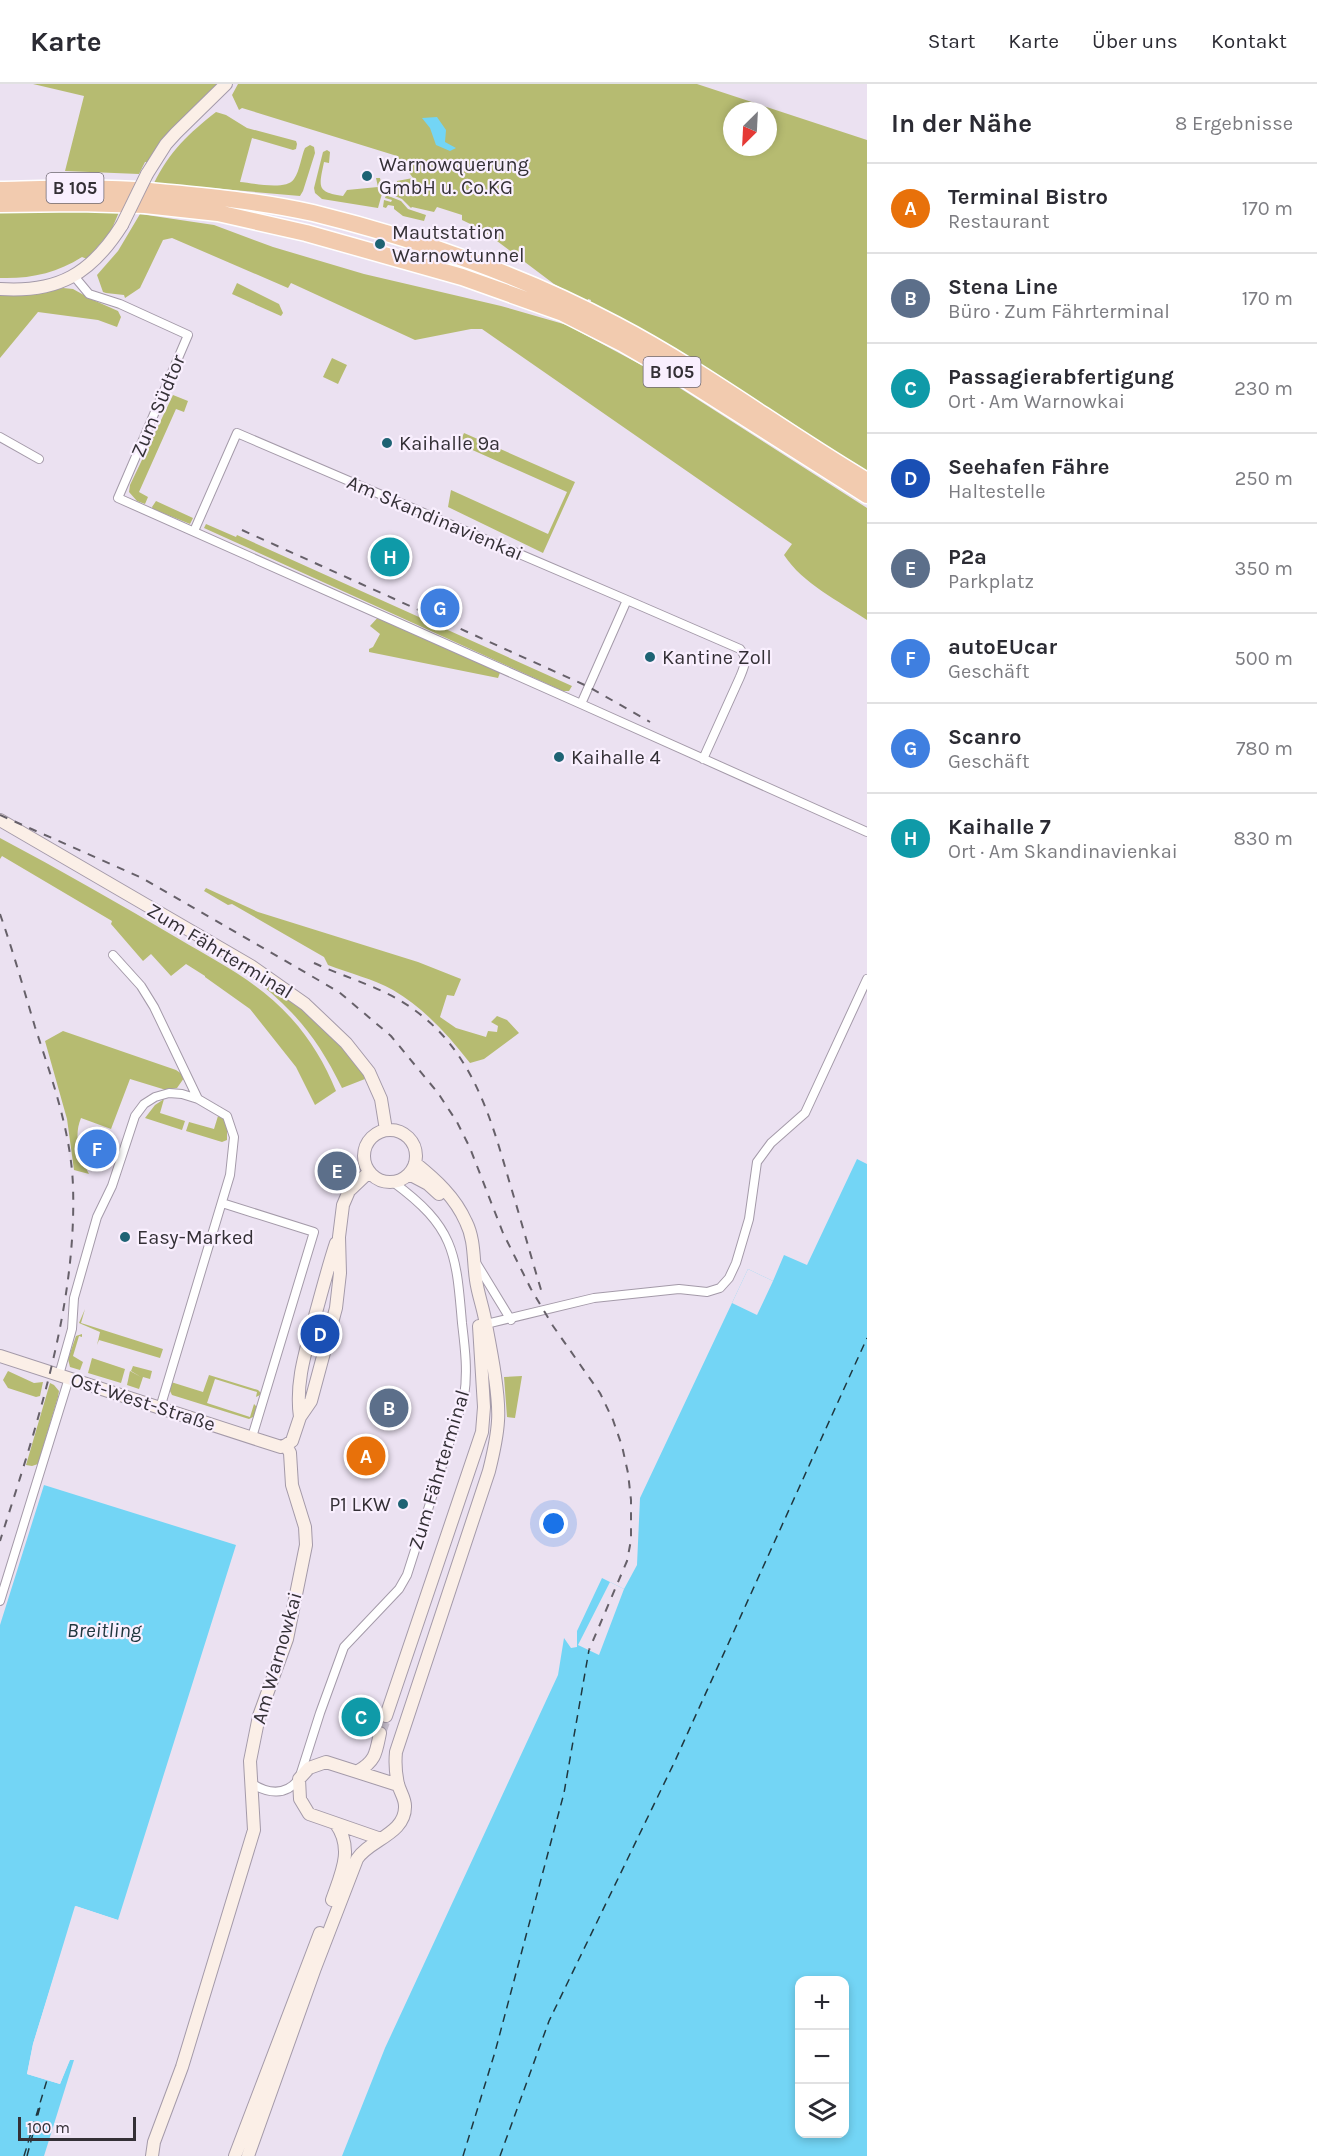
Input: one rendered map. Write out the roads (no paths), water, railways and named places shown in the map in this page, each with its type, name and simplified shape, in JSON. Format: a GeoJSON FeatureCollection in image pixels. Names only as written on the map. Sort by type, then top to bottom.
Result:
{"type":"FeatureCollection","features":[{"type":"Feature","properties":{"kind":"highway","name":"B 105"},"geometry":{"type":"LineString","coordinates":[[0,190],[123,190],[223,199],[313,213],[469,259],[547,292],[625,330],[718,384],[867,481]]}},
{"type":"Feature","properties":{"kind":"highway","name":"B 105"},"geometry":{"type":"LineString","coordinates":[[0,204],[136,205],[218,213],[379,252],[525,298],[563,313],[658,363],[867,495]]}},
{"type":"Feature","properties":{"kind":"street"},"geometry":{"type":"LineString","coordinates":[[0,289],[42,288],[74,276],[101,254],[122,225],[147,174],[171,138],[226,84]]}},
{"type":"Feature","properties":{"kind":"street","name":"Zum Südtor"},"geometry":{"type":"LineString","coordinates":[[74,276],[83,289],[96,297],[120,304],[189,335],[118,498],[194,531]]}},
{"type":"Feature","properties":{"kind":"street","name":"Am Skandinavienkai"},"geometry":{"type":"LineString","coordinates":[[194,531],[237,433],[627,600]]}},
{"type":"Feature","properties":{"kind":"street"},"geometry":{"type":"LineString","coordinates":[[0,437],[39,459]]}},
{"type":"Feature","properties":{"kind":"street"},"geometry":{"type":"LineString","coordinates":[[194,531],[867,832]]}},
{"type":"Feature","properties":{"kind":"street"},"geometry":{"type":"LineString","coordinates":[[581,704],[627,600],[740,649],[745,656],[746,663],[704,759]]}},
{"type":"Feature","properties":{"kind":"street","name":"Zum Fährterminal"},"geometry":{"type":"LineString","coordinates":[[0,820],[251,966],[304,1004],[351,1048],[369,1072],[381,1099],[386,1130],[398,1131],[408,1137],[415,1146],[412,1169]]}},
{"type":"Feature","properties":{"kind":"street"},"geometry":{"type":"LineString","coordinates":[[113,955],[141,986],[154,1007],[198,1100]]}},
{"type":"Feature","properties":{"kind":"street"},"geometry":{"type":"LineString","coordinates":[[483,1325],[594,1298],[679,1289],[708,1292],[720,1288],[729,1278],[736,1263],[749,1219],[757,1162],[771,1143],[805,1113],[867,979]]}},
{"type":"Feature","properties":{"kind":"street"},"geometry":{"type":"LineString","coordinates":[[0,1601],[64,1377],[72,1329],[74,1298],[97,1217],[112,1186],[135,1116],[144,1104],[155,1097],[170,1093],[182,1094],[198,1100],[227,1116],[234,1137],[230,1175],[160,1408]]}},
{"type":"Feature","properties":{"kind":"street"},"geometry":{"type":"LineString","coordinates":[[286,1446],[292,1441],[300,1417],[311,1401],[336,1308],[340,1273],[339,1237],[342,1211],[347,1195],[369,1172],[364,1161],[365,1149],[370,1138],[386,1130]]}},
{"type":"Feature","properties":{"kind":"street"},"geometry":{"type":"LineString","coordinates":[[393,1182],[412,1169]]}},
{"type":"Feature","properties":{"kind":"street","name":"Zum Fährterminal"},"geometry":{"type":"LineString","coordinates":[[398,1785],[396,1752],[492,1460],[498,1418],[470,1233],[458,1206],[447,1191],[412,1169]]}},
{"type":"Feature","properties":{"kind":"street","name":"Zum Fährterminal"},"geometry":{"type":"LineString","coordinates":[[386,1716],[482,1432],[484,1407],[483,1325],[465,1239],[458,1220],[447,1203],[412,1169]]}},
{"type":"Feature","properties":{"kind":"street","name":"Zum Fährterminal"},"geometry":{"type":"LineString","coordinates":[[299,1779],[344,1647],[399,1589],[410,1567],[464,1397],[467,1371],[459,1280],[454,1255],[438,1224],[419,1202],[393,1182],[380,1180],[369,1172]]}},
{"type":"Feature","properties":{"kind":"street"},"geometry":{"type":"LineString","coordinates":[[222,1203],[314,1232],[252,1437]]}},
{"type":"Feature","properties":{"kind":"street"},"geometry":{"type":"LineString","coordinates":[[300,1417],[297,1397],[302,1363],[327,1269],[339,1237]]}},
{"type":"Feature","properties":{"kind":"street"},"geometry":{"type":"LineString","coordinates":[[474,1261],[511,1320]]}},
{"type":"Feature","properties":{"kind":"street","name":"Ost-West-Straße"},"geometry":{"type":"LineString","coordinates":[[0,1356],[281,1447],[286,1446]]}},
{"type":"Feature","properties":{"kind":"street","name":"Am Warnowkai"},"geometry":{"type":"LineString","coordinates":[[152,2156],[154,2142],[182,2067],[254,1830],[250,1761],[259,1716],[287,1639],[306,1545],[305,1527],[292,1485],[290,1453],[286,1446]]}},
{"type":"Feature","properties":{"kind":"street"},"geometry":{"type":"LineString","coordinates":[[358,1771],[369,1765],[373,1759],[380,1733]]}},
{"type":"Feature","properties":{"kind":"street"},"geometry":{"type":"LineString","coordinates":[[235,2156],[357,1859],[363,1851],[395,1829],[404,1814],[403,1794],[398,1785],[326,1762],[309,1768],[292,1788],[283,1792],[274,1792],[251,1783]]}},
{"type":"Feature","properties":{"kind":"street"},"geometry":{"type":"LineString","coordinates":[[299,1779],[300,1800],[309,1814],[381,1839]]}},
{"type":"Feature","properties":{"kind":"street"},"geometry":{"type":"LineString","coordinates":[[248,2156],[315,1957],[346,1855],[345,1842],[336,1824]]}},
{"type":"Feature","properties":{"kind":"water"},"geometry":{"type":"Polygon","coordinates":[[[437,117],[446,130],[445,142],[456,148],[450,151],[436,145],[430,128],[422,118],[437,117]]]}},
{"type":"Feature","properties":{"kind":"water"},"geometry":{"type":"Polygon","coordinates":[[[857,1159],[867,1164],[867,2156],[342,2156],[385,2048],[558,1675],[564,1638],[571,1648],[577,1647],[577,1631],[602,1578],[624,1589],[637,1565],[640,1498],[748,1269],[773,1281],[784,1255],[807,1265],[857,1159]]]}},
{"type":"Feature","properties":{"kind":"water","name":"Breitling"},"geometry":{"type":"Polygon","coordinates":[[[44,1485],[236,1545],[118,1920],[75,1906],[33,2044],[27,2074],[60,2084],[70,2059],[74,2060],[44,2156],[0,2156],[0,1625],[44,1485]]]}},
{"type":"Feature","properties":{"kind":"tunnel"},"geometry":{"type":"LineString","coordinates":[[380,1733],[386,1716]]}},
{"type":"Feature","properties":{"kind":"railway"},"geometry":{"type":"LineString","coordinates":[[242,530],[589,687],[650,722]]}},
{"type":"Feature","properties":{"kind":"railway"},"geometry":{"type":"LineString","coordinates":[[0,815],[142,878],[339,992],[391,1036],[438,1093],[457,1122],[470,1148],[503,1233],[531,1289],[553,1326],[600,1393],[622,1446],[631,1500],[631,1540],[627,1561],[589,1650]]}},
{"type":"Feature","properties":{"kind":"railway"},"geometry":{"type":"LineString","coordinates":[[0,914],[60,1106],[69,1146],[73,1186],[68,1277],[61,1322],[40,1411],[0,1541]]}},
{"type":"Feature","properties":{"kind":"railway"},"geometry":{"type":"LineString","coordinates":[[314,963],[401,1001],[425,1018],[460,1058],[473,1081],[494,1131],[542,1293]]}},
{"type":"Feature","properties":{"kind":"place","name":"Warnowquerung GmbH u. Co.KG"},"geometry":{"type":"Point","coordinates":[367,176]}},
{"type":"Feature","properties":{"kind":"place","name":"Mautstation Warnowtunnel"},"geometry":{"type":"Point","coordinates":[380,244]}},
{"type":"Feature","properties":{"kind":"place","name":"Kaihalle 9a"},"geometry":{"type":"Point","coordinates":[387,443]}},
{"type":"Feature","properties":{"kind":"place","name":"Kaihalle 7"},"geometry":{"type":"Point","coordinates":[390,557]}},
{"type":"Feature","properties":{"kind":"place","name":"Scanro"},"geometry":{"type":"Point","coordinates":[440,608]}},
{"type":"Feature","properties":{"kind":"place","name":"Kantine Zoll"},"geometry":{"type":"Point","coordinates":[650,657]}},
{"type":"Feature","properties":{"kind":"place","name":"Kaihalle 4"},"geometry":{"type":"Point","coordinates":[559,757]}},
{"type":"Feature","properties":{"kind":"place","name":"autoEUcar"},"geometry":{"type":"Point","coordinates":[97,1149]}},
{"type":"Feature","properties":{"kind":"place","name":"P2a"},"geometry":{"type":"Point","coordinates":[337,1171]}},
{"type":"Feature","properties":{"kind":"place","name":"Easy-Marked"},"geometry":{"type":"Point","coordinates":[125,1237]}},
{"type":"Feature","properties":{"kind":"place","name":"Seehafen Fähre"},"geometry":{"type":"Point","coordinates":[320,1334]}},
{"type":"Feature","properties":{"kind":"place","name":"Stena Line"},"geometry":{"type":"Point","coordinates":[389,1408]}},
{"type":"Feature","properties":{"kind":"place","name":"Terminal Bistro"},"geometry":{"type":"Point","coordinates":[366,1456]}},
{"type":"Feature","properties":{"kind":"place","name":"P1 LKW"},"geometry":{"type":"Point","coordinates":[403,1504]}},
{"type":"Feature","properties":{"kind":"place","name":"Passagierabfertigung"},"geometry":{"type":"Point","coordinates":[361,1717]}}]}
